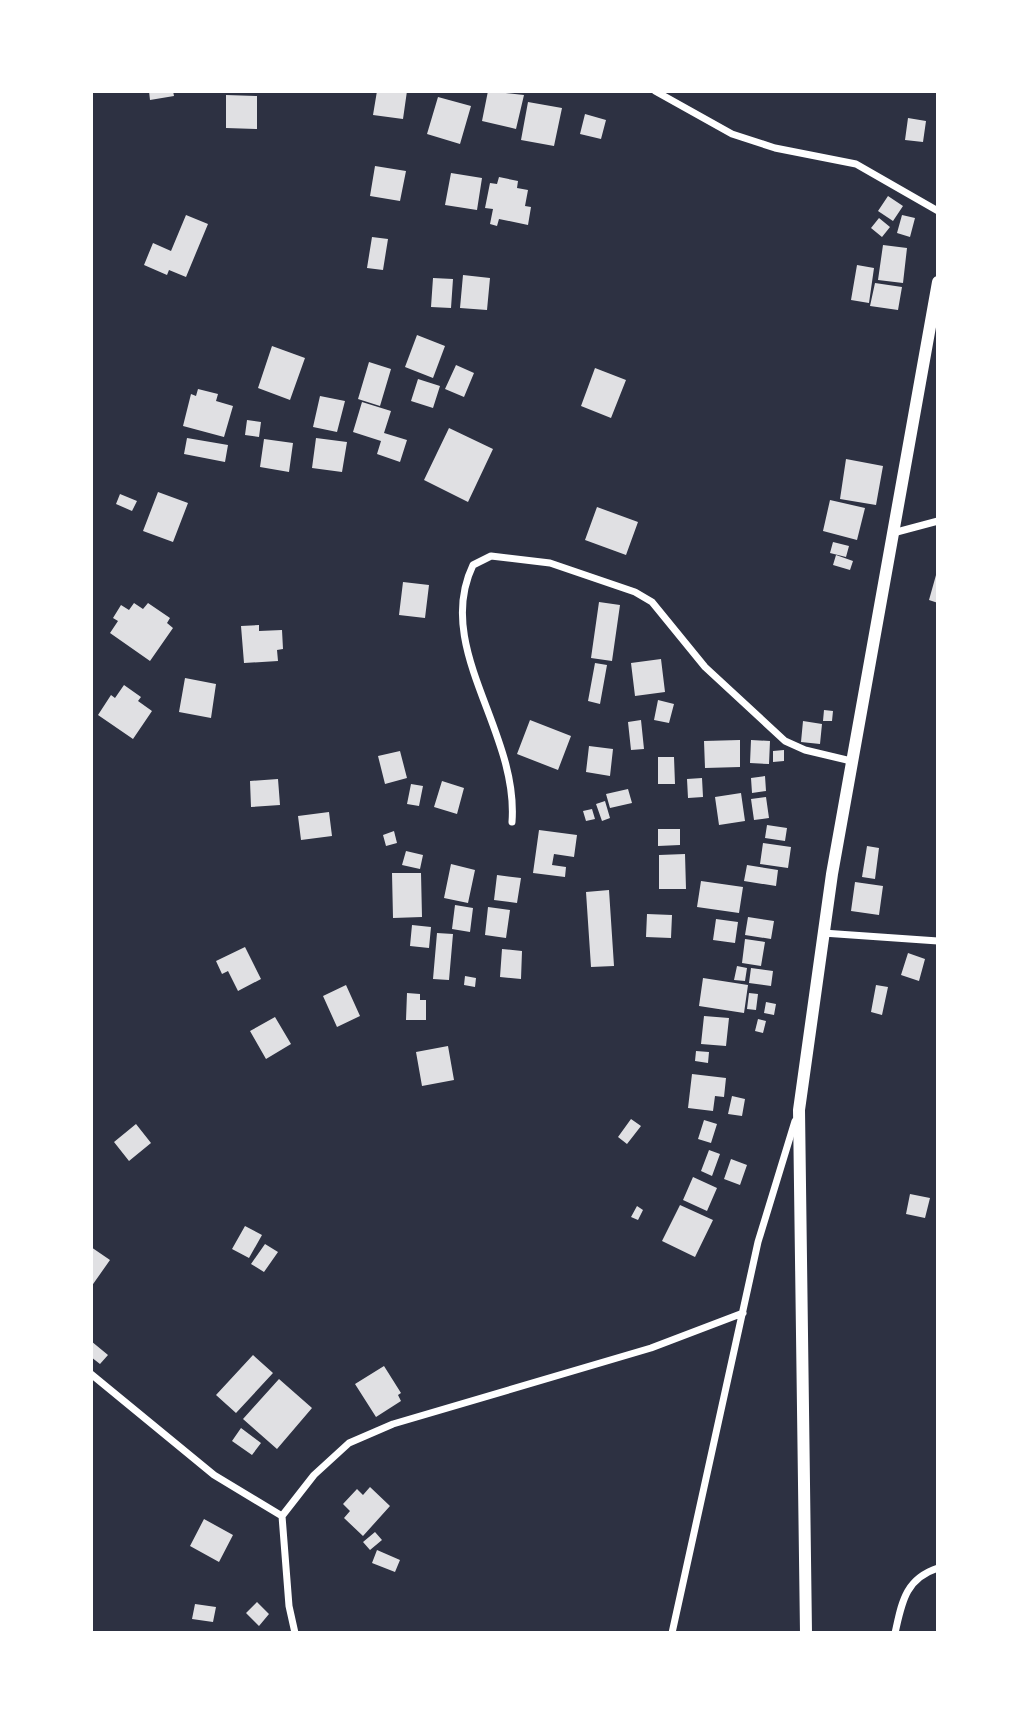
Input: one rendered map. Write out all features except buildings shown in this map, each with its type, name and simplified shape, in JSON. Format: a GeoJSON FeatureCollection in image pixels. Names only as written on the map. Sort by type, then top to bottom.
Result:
{"type":"FeatureCollection","features":[{"type":"Feature","properties":{"kind":"main road"},"geometry":{"type":"LineString","coordinates":[[806,1633],[799,1110],[823,933],[851,761],[938,282]]}},
{"type":"Feature","properties":{"kind":"street"},"geometry":{"type":"LineString","coordinates":[[655,91],[732,134],[775,148],[856,164],[938,211]]}},
{"type":"Feature","properties":{"kind":"street"},"geometry":{"type":"LineString","coordinates":[[892,533],[938,521]]}},
{"type":"Feature","properties":{"kind":"street"},"geometry":{"type":"LineString","coordinates":[[512,822],[514,796],[509,771],[462,635],[460,608],[464,584],[472,565],[491,556],[550,563],[635,592],[652,602],[705,667],[785,741],[805,750],[851,761]]}},
{"type":"Feature","properties":{"kind":"street"},"geometry":{"type":"LineString","coordinates":[[823,933],[938,941]]}},
{"type":"Feature","properties":{"kind":"street"},"geometry":{"type":"LineString","coordinates":[[672,1633],[758,1242],[799,1110]]}},
{"type":"Feature","properties":{"kind":"street"},"geometry":{"type":"LineString","coordinates":[[295,1633],[289,1606],[282,1516],[314,1475],[349,1443],[393,1424],[651,1348],[743,1313]]}},
{"type":"Feature","properties":{"kind":"street"},"geometry":{"type":"LineString","coordinates":[[91,1374],[214,1475],[282,1516]]}},
{"type":"Feature","properties":{"kind":"street"},"geometry":{"type":"LineString","coordinates":[[895,1633],[905,1592],[923,1573],[938,1568]]}}]}
